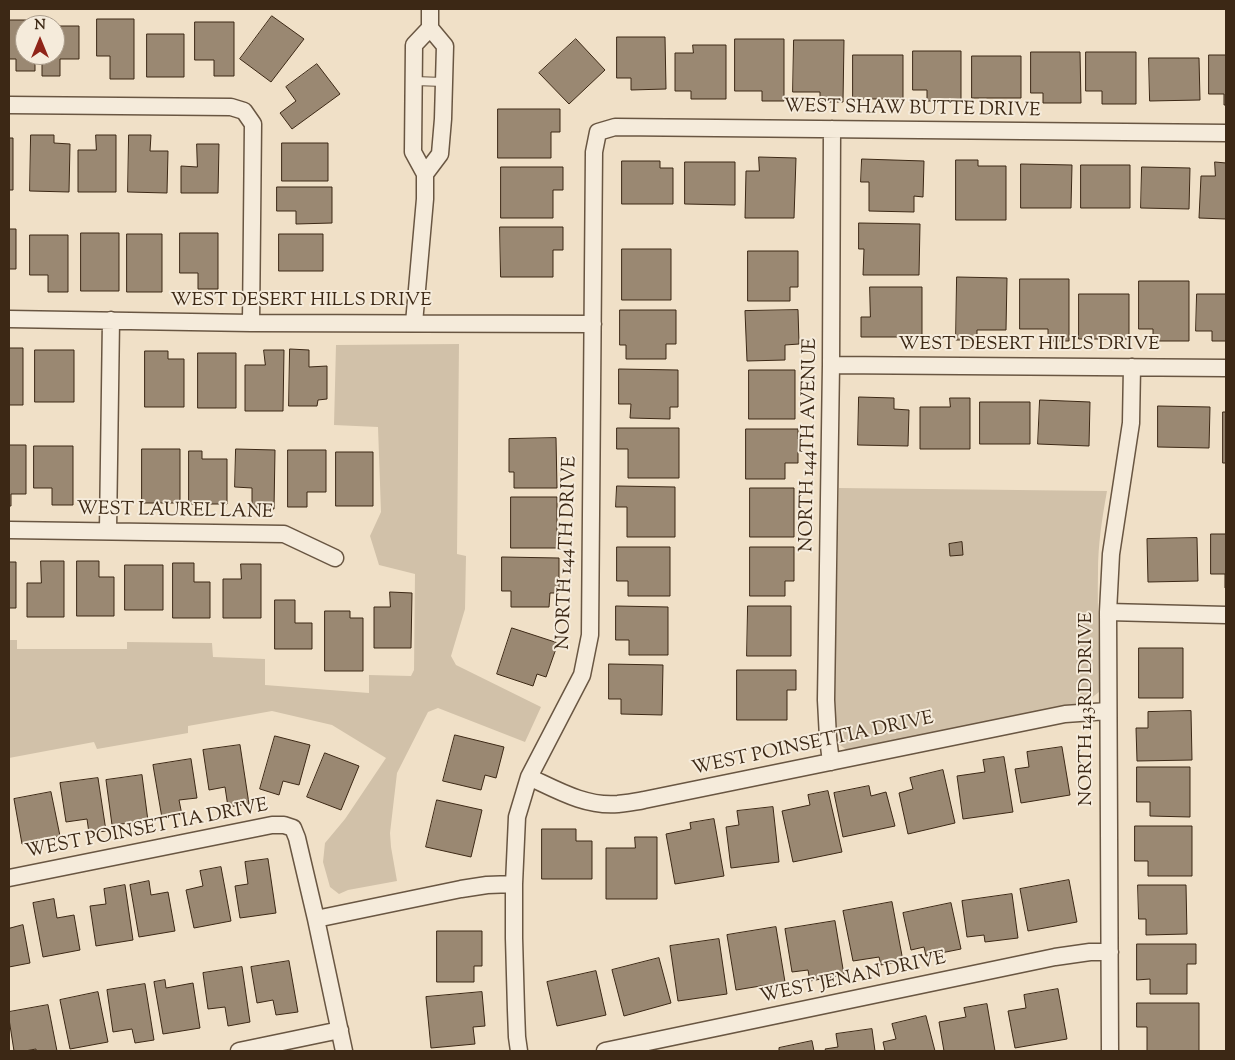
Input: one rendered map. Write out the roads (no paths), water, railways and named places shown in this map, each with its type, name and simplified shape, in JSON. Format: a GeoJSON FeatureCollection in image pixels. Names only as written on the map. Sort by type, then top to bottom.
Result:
{"type":"FeatureCollection","features":[{"type":"Feature","properties":{"kind":"street"},"geometry":{"type":"LineString","coordinates":[[425,174],[440,154],[444,82],[445,46],[430,28],[430,9]]}},
{"type":"Feature","properties":{"kind":"street"},"geometry":{"type":"LineString","coordinates":[[414,323],[425,199],[425,174],[413,152],[414,45],[430,28]]}},
{"type":"Feature","properties":{"kind":"street"},"geometry":{"type":"LineString","coordinates":[[9,105],[231,108],[244,111],[252,124],[251,323]]}},
{"type":"Feature","properties":{"kind":"street","name":"WEST SHAW BUTTE DRIVE"},"geometry":{"type":"LineString","coordinates":[[598,132],[615,127],[1226,133]]}},
{"type":"Feature","properties":{"kind":"street","name":"NORTH 144TH AVENUE"},"geometry":{"type":"LineString","coordinates":[[831,762],[826,700],[832,129]]}},
{"type":"Feature","properties":{"kind":"street","name":"NORTH 144TH DRIVE"},"geometry":{"type":"LineString","coordinates":[[519,1051],[516,1010],[514,884],[517,817],[529,777],[582,675],[590,635],[594,152],[598,132]]}},
{"type":"Feature","properties":{"kind":"street","name":"WEST DESERT HILLS DRIVE"},"geometry":{"type":"LineString","coordinates":[[9,319],[251,323],[593,324]]}},
{"type":"Feature","properties":{"kind":"street"},"geometry":{"type":"LineString","coordinates":[[108,530],[111,320]]}},
{"type":"Feature","properties":{"kind":"street","name":"WEST DESERT HILLS DRIVE"},"geometry":{"type":"LineString","coordinates":[[831,365],[1226,368]]}},
{"type":"Feature","properties":{"kind":"street","name":"NORTH 143RD DRIVE"},"geometry":{"type":"LineString","coordinates":[[1110,1051],[1108,612],[1110,554],[1131,423],[1132,367]]}},
{"type":"Feature","properties":{"kind":"street","name":"WEST LAUREL LANE"},"geometry":{"type":"LineString","coordinates":[[9,530],[284,534],[335,558]]}},
{"type":"Feature","properties":{"kind":"street"},"geometry":{"type":"LineString","coordinates":[[1108,612],[1226,615]]}},
{"type":"Feature","properties":{"kind":"street","name":"WEST POINSETTIA DRIVE"},"geometry":{"type":"LineString","coordinates":[[529,777],[570,797],[594,803],[616,804],[644,800],[1065,714],[1108,711]]}},
{"type":"Feature","properties":{"kind":"street","name":"WEST POINSETTIA DRIVE"},"geometry":{"type":"LineString","coordinates":[[9,878],[284,824],[294,828],[316,918]]}},
{"type":"Feature","properties":{"kind":"street"},"geometry":{"type":"LineString","coordinates":[[344,1051],[316,918],[461,889],[487,885],[514,884]]}},
{"type":"Feature","properties":{"kind":"street","name":"WEST JENAN DRIVE"},"geometry":{"type":"LineString","coordinates":[[605,1051],[1056,957],[1090,952],[1110,952]]}},
{"type":"Feature","properties":{"kind":"street"},"geometry":{"type":"LineString","coordinates":[[239,1051],[340,1030]]}},
{"type":"Feature","properties":{"kind":"lane"},"geometry":{"type":"LineString","coordinates":[[414,81],[444,82]]}}]}
